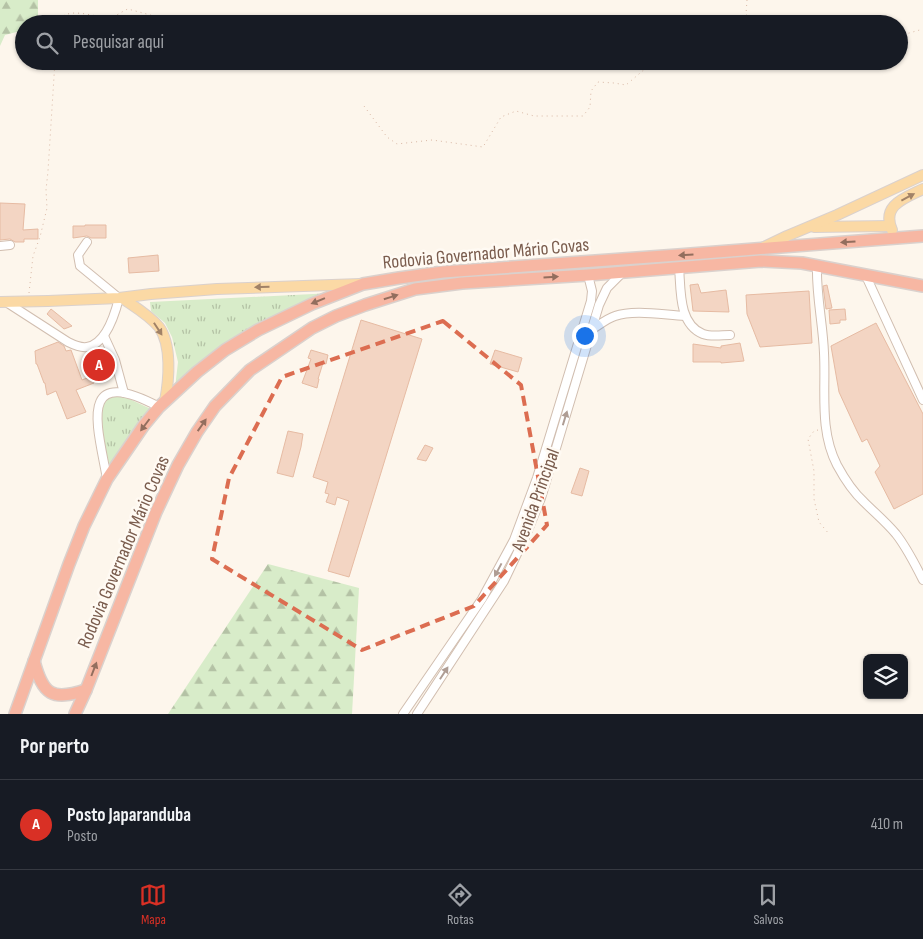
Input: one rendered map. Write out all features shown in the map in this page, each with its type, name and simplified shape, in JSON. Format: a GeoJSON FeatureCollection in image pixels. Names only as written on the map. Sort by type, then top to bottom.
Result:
{"type":"FeatureCollection","features":[{"type":"Feature","properties":{"kind":"highway","name":"Rodovia Governador Mário Covas"},"geometry":{"type":"LineString","coordinates":[[15,714],[69,564],[84,526],[107,479],[144,425],[162,404],[197,372],[225,350],[258,330],[312,304],[363,284],[443,272],[923,236]]}},
{"type":"Feature","properties":{"kind":"highway","name":"Rodovia Governador Mário Covas"},"geometry":{"type":"LineString","coordinates":[[76,714],[156,512],[178,465],[197,432],[215,406],[250,370],[306,332],[336,316],[415,290],[462,283],[762,261],[802,263],[923,286]]}},
{"type":"Feature","properties":{"kind":"highway"},"geometry":{"type":"LineString","coordinates":[[34,661],[38,678],[43,686],[54,694],[63,696],[86,690]]}},
{"type":"Feature","properties":{"kind":"main road"},"geometry":{"type":"LineString","coordinates":[[760,249],[923,176]]}},
{"type":"Feature","properties":{"kind":"main road"},"geometry":{"type":"LineString","coordinates":[[896,238],[890,226],[890,211],[896,203],[923,189]]}},
{"type":"Feature","properties":{"kind":"main road"},"geometry":{"type":"LineString","coordinates":[[808,227],[890,226]]}},
{"type":"Feature","properties":{"kind":"main road"},"geometry":{"type":"LineString","coordinates":[[3,302],[121,298],[217,289],[363,284]]}},
{"type":"Feature","properties":{"kind":"main road"},"geometry":{"type":"LineString","coordinates":[[121,298],[144,312],[160,328],[166,345],[169,369],[162,404]]}},
{"type":"Feature","properties":{"kind":"street"},"geometry":{"type":"LineString","coordinates":[[3,302],[68,342],[79,347],[94,345],[104,336],[121,298],[80,266],[78,255],[87,242]]}},
{"type":"Feature","properties":{"kind":"street"},"geometry":{"type":"LineString","coordinates":[[0,246],[10,245]]}},
{"type":"Feature","properties":{"kind":"street"},"geometry":{"type":"LineString","coordinates":[[817,266],[824,353],[827,439],[837,465],[851,487],[901,540],[923,580]]}},
{"type":"Feature","properties":{"kind":"street"},"geometry":{"type":"LineString","coordinates":[[679,268],[682,300],[688,323],[703,334],[712,336],[730,335]]}},
{"type":"Feature","properties":{"kind":"street","name":"Avenida Principal"},"geometry":{"type":"LineString","coordinates":[[403,714],[482,599],[514,540],[603,295],[607,288],[623,272]]}},
{"type":"Feature","properties":{"kind":"street","name":"Avenida Principal"},"geometry":{"type":"LineString","coordinates":[[417,714],[504,581],[526,536],[541,498],[587,335],[592,296],[588,275]]}},
{"type":"Feature","properties":{"kind":"street"},"geometry":{"type":"LineString","coordinates":[[866,276],[923,400]]}},
{"type":"Feature","properties":{"kind":"street"},"geometry":{"type":"LineString","coordinates":[[587,335],[614,316],[625,313],[685,316]]}},
{"type":"Feature","properties":{"kind":"street"},"geometry":{"type":"LineString","coordinates":[[104,336],[115,360],[124,393]]}},
{"type":"Feature","properties":{"kind":"street"},"geometry":{"type":"LineString","coordinates":[[107,479],[97,416],[98,404],[102,397],[108,393],[116,392],[162,404]]}},
{"type":"Feature","properties":{"kind":"path"},"geometry":{"type":"LineString","coordinates":[[747,0],[747,15]]}},
{"type":"Feature","properties":{"kind":"path"},"geometry":{"type":"LineString","coordinates":[[115,15],[128,9],[150,15]]}},
{"type":"Feature","properties":{"kind":"path"},"geometry":{"type":"LineString","coordinates":[[67,15],[74,12],[88,15]]}},
{"type":"Feature","properties":{"kind":"path"},"geometry":{"type":"LineString","coordinates":[[908,33],[923,28]]}},
{"type":"Feature","properties":{"kind":"path"},"geometry":{"type":"LineString","coordinates":[[28,302],[33,256],[40,237],[46,208],[54,70]]}},
{"type":"Feature","properties":{"kind":"path"},"geometry":{"type":"LineString","coordinates":[[364,106],[386,137],[397,144],[432,140],[483,147],[501,117],[516,111],[534,116],[583,116],[590,107],[591,91],[598,82],[626,86],[644,70]]}},
{"type":"Feature","properties":{"kind":"path"},"geometry":{"type":"LineString","coordinates":[[826,429],[814,431],[808,439],[814,471],[815,507],[819,522],[829,534]]}},
{"type":"Feature","properties":{"kind":"highlighted area"},"geometry":{"type":"Polygon","coordinates":[[[443,321],[521,385],[547,525],[474,606],[362,650],[212,559],[229,478],[282,377],[443,321]]]}},
{"type":"Feature","properties":{"kind":"green space"},"geometry":{"type":"Polygon","coordinates":[[[0,0],[38,0],[38,15],[15,15],[15,32],[5,35],[0,46],[0,0]]]}},
{"type":"Feature","properties":{"kind":"green space"},"geometry":{"type":"Polygon","coordinates":[[[333,293],[289,309],[237,338],[175,388],[178,362],[172,337],[165,323],[151,311],[150,302],[333,293]]]}},
{"type":"Feature","properties":{"kind":"green space"},"geometry":{"type":"Polygon","coordinates":[[[110,396],[125,397],[151,409],[107,474],[98,419],[101,404],[110,396]]]}},
{"type":"Feature","properties":{"kind":"green space"},"geometry":{"type":"Polygon","coordinates":[[[268,564],[359,588],[352,714],[168,714],[268,564]]]}},
{"type":"Feature","properties":{"kind":"building"},"geometry":{"type":"Polygon","coordinates":[[[0,203],[25,204],[23,230],[38,229],[38,239],[24,239],[24,242],[15,242],[10,239],[0,240],[0,203]]]}},
{"type":"Feature","properties":{"kind":"building"},"geometry":{"type":"Polygon","coordinates":[[[106,225],[106,238],[91,238],[87,236],[73,238],[73,226],[106,225]]]}},
{"type":"Feature","properties":{"kind":"building"},"geometry":{"type":"Polygon","coordinates":[[[158,255],[159,271],[129,273],[128,258],[158,255]]]}},
{"type":"Feature","properties":{"kind":"building"},"geometry":{"type":"Polygon","coordinates":[[[698,284],[701,293],[726,290],[729,312],[693,311],[690,285],[698,284]]]}},
{"type":"Feature","properties":{"kind":"building"},"geometry":{"type":"Polygon","coordinates":[[[827,285],[832,308],[826,309],[823,286],[827,285]]]}},
{"type":"Feature","properties":{"kind":"building"},"geometry":{"type":"Polygon","coordinates":[[[809,291],[812,343],[760,347],[747,314],[746,295],[809,291]]]}},
{"type":"Feature","properties":{"kind":"building"},"geometry":{"type":"Polygon","coordinates":[[[51,309],[72,326],[64,329],[47,314],[51,309]]]}},
{"type":"Feature","properties":{"kind":"building"},"geometry":{"type":"Polygon","coordinates":[[[845,309],[846,320],[830,324],[829,310],[845,309]]]}},
{"type":"Feature","properties":{"kind":"building"},"geometry":{"type":"Polygon","coordinates":[[[361,320],[422,339],[349,577],[328,571],[349,501],[337,497],[335,505],[326,502],[329,494],[325,493],[328,482],[313,477],[361,320]]]}},
{"type":"Feature","properties":{"kind":"building"},"geometry":{"type":"Polygon","coordinates":[[[876,323],[923,414],[923,494],[894,509],[875,472],[880,466],[867,439],[862,442],[839,392],[831,346],[876,323]]]}},
{"type":"Feature","properties":{"kind":"building"},"geometry":{"type":"Polygon","coordinates":[[[58,342],[64,346],[66,351],[71,350],[82,380],[92,376],[94,383],[76,390],[86,412],[67,419],[56,391],[47,395],[45,383],[36,364],[35,351],[58,342]]]}},
{"type":"Feature","properties":{"kind":"building"},"geometry":{"type":"Polygon","coordinates":[[[740,343],[744,361],[721,363],[693,362],[693,344],[721,348],[721,346],[740,343]]]}},
{"type":"Feature","properties":{"kind":"building"},"geometry":{"type":"Polygon","coordinates":[[[311,350],[328,355],[326,364],[323,363],[317,388],[302,383],[311,359],[308,358],[311,350]]]}},
{"type":"Feature","properties":{"kind":"building"},"geometry":{"type":"Polygon","coordinates":[[[495,350],[522,358],[518,372],[490,364],[495,350]]]}},
{"type":"Feature","properties":{"kind":"building"},"geometry":{"type":"Polygon","coordinates":[[[104,352],[113,372],[95,380],[86,359],[104,352]]]}},
{"type":"Feature","properties":{"kind":"building"},"geometry":{"type":"Polygon","coordinates":[[[288,431],[303,434],[293,477],[277,473],[288,431]]]}},
{"type":"Feature","properties":{"kind":"building"},"geometry":{"type":"Polygon","coordinates":[[[425,445],[433,448],[426,461],[417,459],[425,445]]]}},
{"type":"Feature","properties":{"kind":"building"},"geometry":{"type":"Polygon","coordinates":[[[580,468],[589,471],[582,496],[571,493],[580,468]]]}},
{"type":"Feature","properties":{"kind":"place","name":"Posto Japaranduba"},"geometry":{"type":"Point","coordinates":[99,365]}}]}
